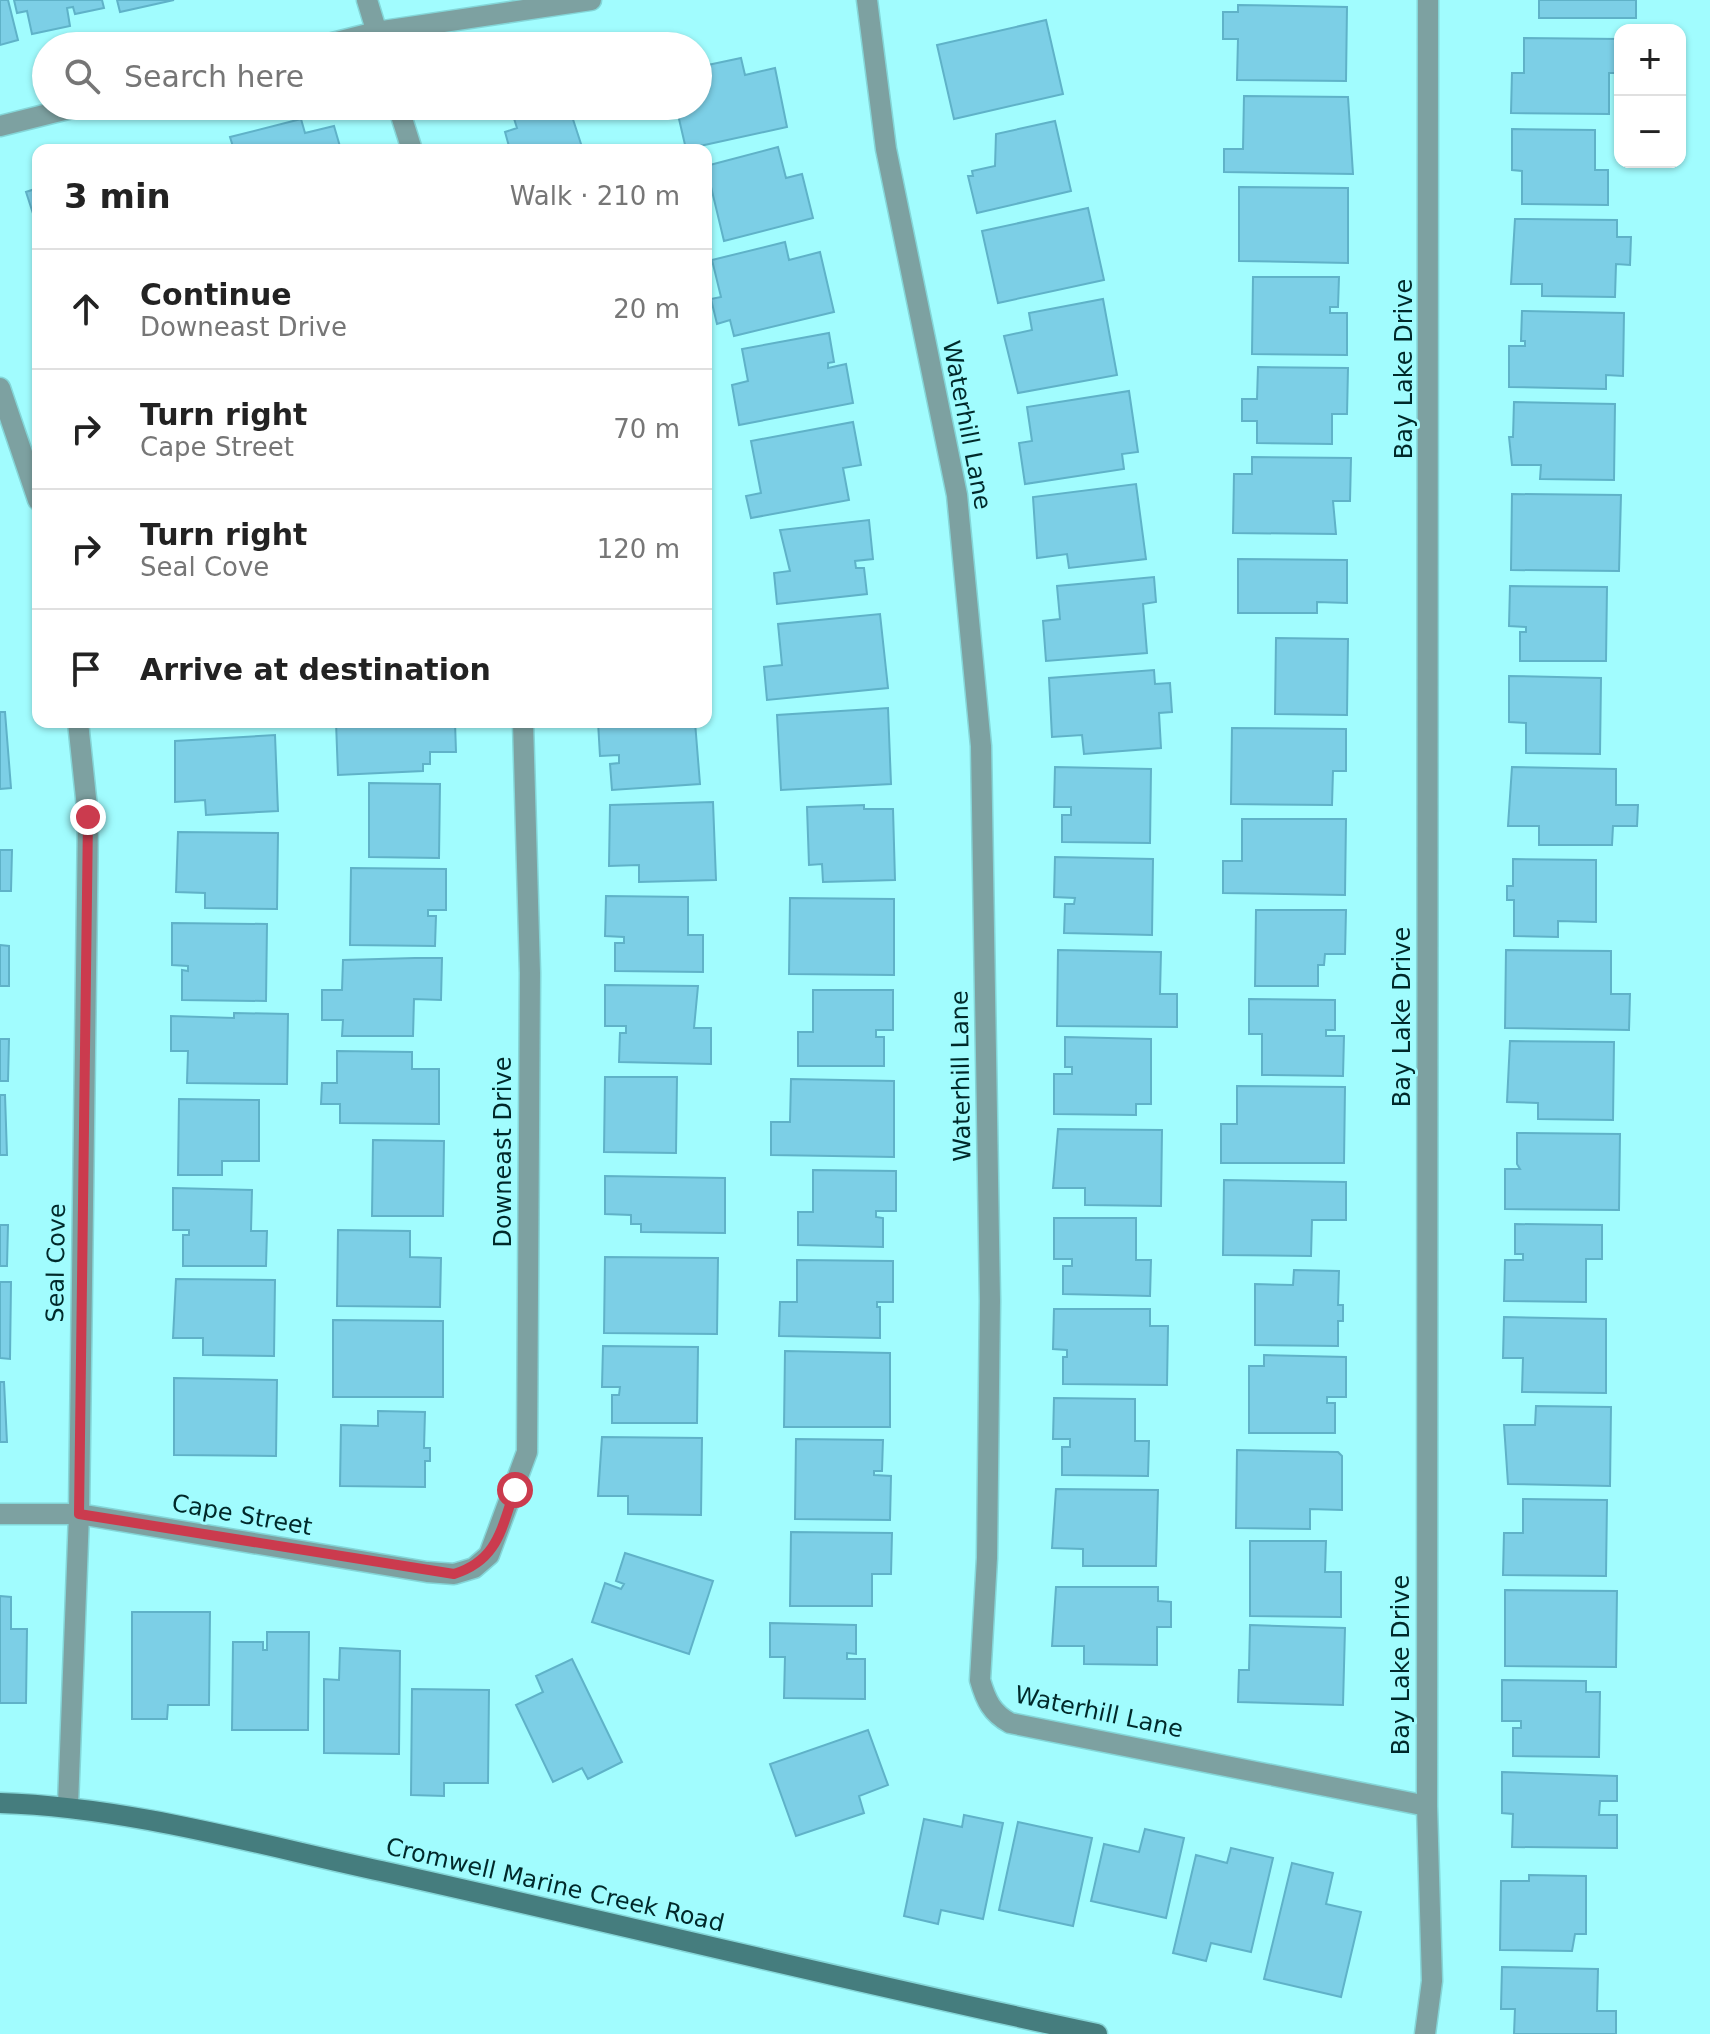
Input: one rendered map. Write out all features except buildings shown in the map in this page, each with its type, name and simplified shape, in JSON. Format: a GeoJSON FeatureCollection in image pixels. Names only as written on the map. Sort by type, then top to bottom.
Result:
{"type":"FeatureCollection","features":[{"type":"Feature","properties":{"kind":"main road","name":"Cromwell Marine Creek Road"},"geometry":{"type":"LineString","coordinates":[[0,1803],[68,1805],[464,1889],[838,1979],[1097,2034]]}},
{"type":"Feature","properties":{"kind":"street"},"geometry":{"type":"LineString","coordinates":[[367,0],[376,32]]}},
{"type":"Feature","properties":{"kind":"street"},"geometry":{"type":"LineString","coordinates":[[416,32],[591,0]]}},
{"type":"Feature","properties":{"kind":"street","name":"Waterhill Lane"},"geometry":{"type":"LineString","coordinates":[[867,0],[886,149],[957,495],[981,746],[990,1285],[987,1558],[980,1680],[985,1697],[995,1715],[1010,1723],[1427,1806]]}},
{"type":"Feature","properties":{"kind":"street","name":"Bay Lake Drive"},"geometry":{"type":"LineString","coordinates":[[1425,2034],[1432,1981],[1427,1806],[1428,0]]}},
{"type":"Feature","properties":{"kind":"street"},"geometry":{"type":"LineString","coordinates":[[0,126],[32,118]]}},
{"type":"Feature","properties":{"kind":"street"},"geometry":{"type":"LineString","coordinates":[[402,120],[410,144]]}},
{"type":"Feature","properties":{"kind":"street"},"geometry":{"type":"LineString","coordinates":[[0,388],[32,482]]}},
{"type":"Feature","properties":{"kind":"street","name":"Seal Cove"},"geometry":{"type":"LineString","coordinates":[[68,1805],[79,1514],[88,817],[79,728]]}},
{"type":"Feature","properties":{"kind":"street","name":"Downeast Drive"},"geometry":{"type":"LineString","coordinates":[[474,1568],[489,1555],[498,1536],[527,1452],[530,973],[523,728]]}},
{"type":"Feature","properties":{"kind":"street","name":"Cape Street"},"geometry":{"type":"LineString","coordinates":[[0,1514],[79,1514],[427,1572],[454,1574],[474,1568]]}},
{"type":"Feature","properties":{"kind":"route"},"geometry":{"type":"LineString","coordinates":[[88,817],[79,1514],[454,1574],[474,1568],[489,1555],[515,1490]]}}]}
